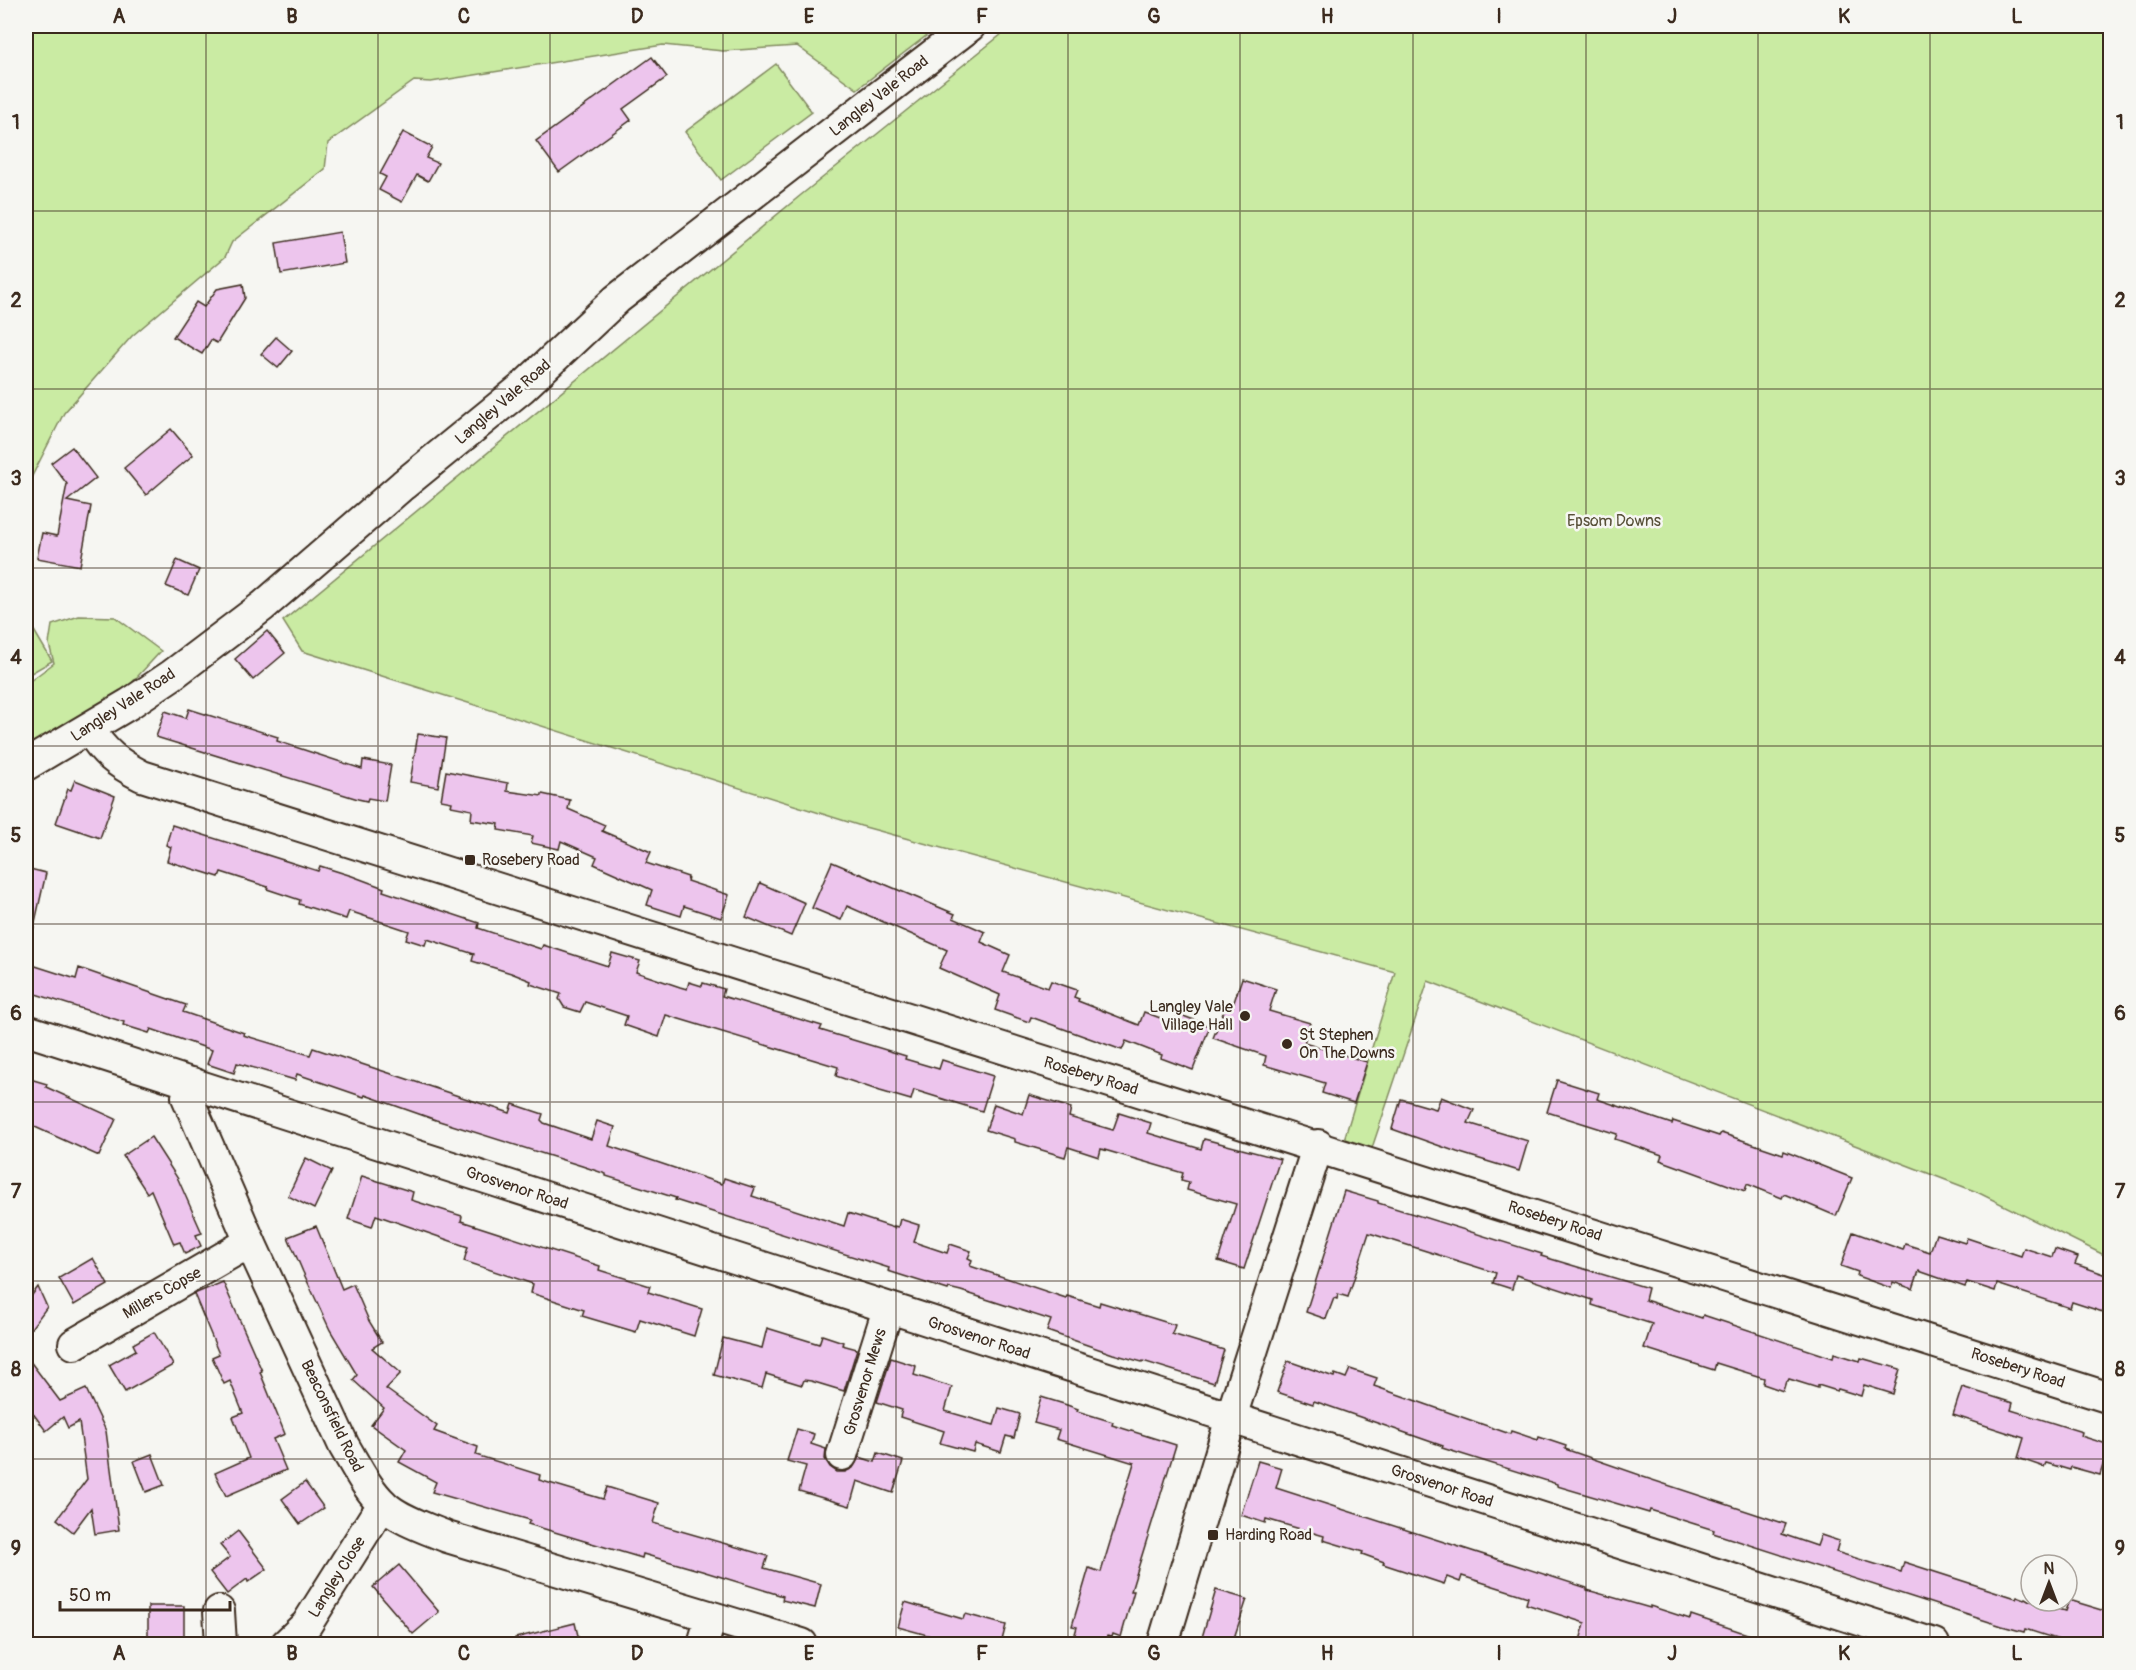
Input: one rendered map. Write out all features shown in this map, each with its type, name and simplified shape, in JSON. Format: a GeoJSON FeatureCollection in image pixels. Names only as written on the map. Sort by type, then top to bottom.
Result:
{"type":"FeatureCollection","features":[{"type":"Feature","properties":{"kind":"street","name":"Langley Vale Road"},"geometry":{"type":"LineString","coordinates":[[26,765],[89,729],[172,675],[263,606],[403,485],[522,388],[617,299],[970,26]]}},
{"type":"Feature","properties":{"kind":"street","name":"Rosebery Road"},"geometry":{"type":"LineString","coordinates":[[89,729],[118,764],[142,776],[1041,1060],[1318,1145],[2110,1398]]}},
{"type":"Feature","properties":{"kind":"street","name":"Grosvenor Road"},"geometry":{"type":"LineString","coordinates":[[26,1030],[1934,1644]]}},
{"type":"Feature","properties":{"kind":"street","name":"Beaconsfield Road"},"geometry":{"type":"LineString","coordinates":[[192,1083],[187,1097],[250,1242],[344,1446],[362,1477],[384,1506],[410,1521],[447,1537],[707,1631],[802,1644]]}},
{"type":"Feature","properties":{"kind":"street"},"geometry":{"type":"LineString","coordinates":[[1162,1644],[1318,1145]]}},
{"type":"Feature","properties":{"kind":"street","name":"Millers Copse"},"geometry":{"type":"LineString","coordinates":[[74,1344],[250,1242]]}},
{"type":"Feature","properties":{"kind":"street","name":"Grosvenor Mews"},"geometry":{"type":"LineString","coordinates":[[842,1455],[888,1309]]}},
{"type":"Feature","properties":{"kind":"street","name":"Langley Close"},"geometry":{"type":"LineString","coordinates":[[286,1644],[307,1624],[373,1519],[384,1506]]}},
{"type":"Feature","properties":{"kind":"street"},"geometry":{"type":"LineString","coordinates":[[219,1611],[221,1644]]}},
{"type":"Feature","properties":{"kind":"green space"},"geometry":{"type":"Polygon","coordinates":[[[26,26],[939,26],[857,89],[797,46],[723,51],[663,45],[431,82],[414,81],[328,143],[325,169],[232,242],[225,257],[132,336],[64,413],[26,488],[26,26]]]}},
{"type":"Feature","properties":{"kind":"green space","name":"Epsom Downs"},"geometry":{"type":"Polygon","coordinates":[[[1012,26],[2110,26],[2110,1258],[1977,1192],[1428,981],[1372,1148],[1343,1143],[1395,972],[861,826],[302,651],[283,621],[801,195],[1012,26]]]}},
{"type":"Feature","properties":{"kind":"green space"},"geometry":{"type":"Polygon","coordinates":[[[776,64],[812,112],[721,180],[685,132],[776,64]]]}},
{"type":"Feature","properties":{"kind":"green space"},"geometry":{"type":"Polygon","coordinates":[[[79,616],[115,617],[161,651],[127,688],[59,732],[26,750],[26,684],[54,663],[49,644],[52,625],[79,616]]]}},
{"type":"Feature","properties":{"kind":"green space"},"geometry":{"type":"Polygon","coordinates":[[[26,617],[52,661],[26,676],[26,617]]]}},
{"type":"Feature","properties":{"kind":"building"},"geometry":{"type":"Polygon","coordinates":[[[652,57],[667,77],[623,109],[631,120],[559,172],[536,141],[652,57]]]}},
{"type":"Feature","properties":{"kind":"building"},"geometry":{"type":"Polygon","coordinates":[[[403,132],[432,147],[426,158],[438,163],[428,181],[417,175],[402,202],[379,190],[386,177],[380,174],[403,132]]]}},
{"type":"Feature","properties":{"kind":"building"},"geometry":{"type":"Polygon","coordinates":[[[340,232],[345,263],[281,274],[276,243],[340,232]]]}},
{"type":"Feature","properties":{"kind":"building"},"geometry":{"type":"Polygon","coordinates":[[[243,284],[245,298],[217,343],[211,340],[202,354],[173,337],[196,302],[204,307],[217,289],[243,284]]]}},
{"type":"Feature","properties":{"kind":"building"},"geometry":{"type":"Polygon","coordinates":[[[276,337],[292,351],[278,368],[261,354],[276,337]]]}},
{"type":"Feature","properties":{"kind":"building"},"geometry":{"type":"Polygon","coordinates":[[[171,429],[193,455],[146,495],[124,468],[171,429]]]}},
{"type":"Feature","properties":{"kind":"building"},"geometry":{"type":"Polygon","coordinates":[[[72,447],[96,478],[67,501],[91,506],[80,566],[37,558],[42,533],[57,536],[67,484],[51,463],[72,447]]]}},
{"type":"Feature","properties":{"kind":"building"},"geometry":{"type":"Polygon","coordinates":[[[177,560],[199,570],[188,595],[166,586],[177,560]]]}},
{"type":"Feature","properties":{"kind":"building"},"geometry":{"type":"Polygon","coordinates":[[[267,631],[285,653],[253,680],[235,659],[267,631]]]}},
{"type":"Feature","properties":{"kind":"building"},"geometry":{"type":"Polygon","coordinates":[[[189,709],[278,737],[277,741],[362,769],[363,760],[391,765],[385,801],[358,799],[156,737],[165,711],[186,718],[189,709]]]}},
{"type":"Feature","properties":{"kind":"building"},"geometry":{"type":"Polygon","coordinates":[[[418,734],[446,738],[438,787],[410,782],[418,734]]]}},
{"type":"Feature","properties":{"kind":"building"},"geometry":{"type":"Polygon","coordinates":[[[446,771],[508,783],[507,791],[542,796],[542,794],[570,800],[568,809],[605,825],[602,831],[651,852],[646,863],[688,877],[687,881],[729,895],[721,918],[684,906],[681,916],[647,905],[652,890],[594,864],[597,857],[561,841],[559,849],[531,843],[533,836],[498,830],[499,824],[471,820],[472,810],[451,806],[452,802],[441,800],[446,771]]]}},
{"type":"Feature","properties":{"kind":"building"},"geometry":{"type":"Polygon","coordinates":[[[75,780],[115,796],[100,838],[56,823],[68,789],[71,790],[75,780]]]}},
{"type":"Feature","properties":{"kind":"building"},"geometry":{"type":"Polygon","coordinates":[[[172,825],[318,871],[320,866],[352,876],[384,888],[383,891],[479,923],[478,928],[541,949],[543,945],[608,966],[612,953],[640,961],[636,972],[680,987],[687,989],[689,982],[702,986],[703,983],[724,989],[722,996],[822,1026],[820,1030],[906,1056],[905,1059],[939,1069],[942,1060],[993,1076],[982,1111],[914,1090],[911,1100],[880,1091],[836,1076],[838,1067],[666,1015],[659,1037],[624,1025],[627,1016],[585,1002],[580,1012],[564,1007],[559,999],[561,994],[530,984],[531,981],[511,973],[472,961],[474,954],[427,939],[425,945],[406,939],[409,931],[349,911],[346,919],[299,904],[300,900],[267,889],[268,887],[221,872],[219,877],[167,861],[171,847],[166,845],[172,825]]]}},
{"type":"Feature","properties":{"kind":"building"},"geometry":{"type":"Polygon","coordinates":[[[832,862],[955,914],[953,918],[985,932],[981,942],[1010,955],[1003,972],[1048,988],[1051,981],[1077,990],[1074,997],[1079,999],[1078,1001],[1139,1025],[1144,1012],[1174,1023],[1178,1014],[1210,1026],[1193,1070],[1126,1041],[1122,1050],[1031,1017],[1029,1022],[995,1010],[1000,995],[939,968],[947,950],[847,906],[841,920],[812,908],[832,862]]]}},
{"type":"Feature","properties":{"kind":"building"},"geometry":{"type":"Polygon","coordinates":[[[26,868],[46,873],[33,931],[26,930],[26,868]]]}},
{"type":"Feature","properties":{"kind":"building"},"geometry":{"type":"Polygon","coordinates":[[[760,883],[805,903],[791,936],[746,917],[760,883]]]}},
{"type":"Feature","properties":{"kind":"building"},"geometry":{"type":"Polygon","coordinates":[[[26,963],[76,979],[79,968],[186,1005],[183,1012],[244,1033],[243,1035],[310,1055],[313,1048],[510,1113],[513,1104],[543,1114],[541,1120],[544,1123],[591,1139],[597,1121],[615,1127],[609,1146],[722,1184],[724,1178],[755,1188],[752,1196],[844,1226],[848,1213],[894,1228],[894,1226],[898,1227],[900,1219],[919,1225],[914,1242],[947,1253],[950,1244],[971,1251],[968,1258],[972,1260],[970,1266],[1066,1298],[1067,1296],[1099,1306],[1100,1302],[1175,1325],[1172,1334],[1224,1350],[1214,1383],[1113,1354],[1047,1331],[1051,1320],[961,1291],[949,1288],[948,1290],[888,1271],[889,1268],[675,1200],[676,1198],[606,1176],[606,1174],[365,1095],[364,1097],[297,1074],[295,1080],[237,1063],[234,1073],[207,1064],[212,1050],[151,1029],[149,1033],[123,1025],[124,1022],[26,991],[26,963]]]}},
{"type":"Feature","properties":{"kind":"building"},"geometry":{"type":"Polygon","coordinates":[[[1242,978],[1276,989],[1269,1011],[1310,1023],[1304,1043],[1367,1062],[1354,1103],[1322,1093],[1325,1083],[1264,1065],[1266,1056],[1213,1038],[1226,1006],[1232,1008],[1242,978]]]}},
{"type":"Feature","properties":{"kind":"building"},"geometry":{"type":"Polygon","coordinates":[[[30,1079],[47,1084],[46,1087],[116,1119],[99,1156],[26,1123],[26,1094],[30,1079]]]}},
{"type":"Feature","properties":{"kind":"building"},"geometry":{"type":"Polygon","coordinates":[[[1557,1080],[1599,1093],[1597,1099],[1672,1124],[1673,1121],[1719,1136],[1721,1133],[1783,1154],[1784,1151],[1852,1178],[1836,1216],[1784,1194],[1782,1198],[1747,1184],[1745,1191],[1660,1160],[1662,1155],[1615,1139],[1617,1134],[1547,1112],[1557,1080]]]}},
{"type":"Feature","properties":{"kind":"building"},"geometry":{"type":"Polygon","coordinates":[[[1029,1095],[1071,1108],[1069,1117],[1113,1130],[1119,1113],[1151,1123],[1148,1133],[1201,1149],[1204,1139],[1280,1159],[1244,1269],[1218,1261],[1236,1204],[1187,1190],[1189,1182],[1181,1180],[1183,1173],[1101,1149],[1099,1157],[1068,1147],[1065,1157],[1015,1142],[1015,1139],[986,1130],[994,1104],[1023,1114],[1029,1095]]]}},
{"type":"Feature","properties":{"kind":"building"},"geometry":{"type":"Polygon","coordinates":[[[1441,1097],[1474,1110],[1468,1123],[1528,1141],[1519,1171],[1392,1129],[1401,1099],[1436,1109],[1441,1097]]]}},
{"type":"Feature","properties":{"kind":"building"},"geometry":{"type":"Polygon","coordinates":[[[151,1137],[178,1179],[202,1233],[196,1235],[201,1246],[185,1254],[180,1242],[174,1244],[151,1190],[147,1193],[123,1156],[151,1137]]]}},
{"type":"Feature","properties":{"kind":"building"},"geometry":{"type":"Polygon","coordinates":[[[306,1158],[332,1171],[314,1209],[288,1196],[306,1158]]]}},
{"type":"Feature","properties":{"kind":"building"},"geometry":{"type":"Polygon","coordinates":[[[362,1176],[413,1192],[411,1200],[462,1216],[461,1221],[600,1266],[599,1270],[650,1286],[648,1292],[702,1309],[694,1336],[640,1319],[636,1332],[582,1316],[584,1310],[531,1293],[533,1284],[464,1261],[468,1247],[376,1215],[372,1227],[348,1219],[362,1176]]]}},
{"type":"Feature","properties":{"kind":"building"},"geometry":{"type":"Polygon","coordinates":[[[1344,1191],[1542,1254],[1541,1256],[1648,1288],[1645,1300],[1702,1318],[1703,1315],[1833,1358],[1834,1353],[1900,1369],[1893,1394],[1864,1385],[1861,1396],[1818,1385],[1818,1388],[1789,1379],[1783,1391],[1763,1384],[1764,1378],[1716,1363],[1714,1370],[1644,1348],[1652,1324],[1592,1305],[1593,1300],[1516,1275],[1512,1289],[1493,1283],[1496,1273],[1369,1233],[1348,1297],[1338,1294],[1337,1299],[1334,1298],[1326,1319],[1306,1312],[1344,1191]]]}},
{"type":"Feature","properties":{"kind":"building"},"geometry":{"type":"Polygon","coordinates":[[[316,1226],[342,1289],[353,1284],[369,1321],[382,1342],[372,1348],[401,1373],[386,1389],[437,1426],[434,1431],[478,1447],[476,1455],[540,1475],[539,1480],[603,1499],[607,1487],[659,1503],[653,1523],[768,1556],[764,1568],[821,1584],[815,1608],[782,1600],[783,1596],[702,1571],[643,1554],[642,1558],[528,1524],[530,1520],[432,1492],[436,1482],[399,1462],[406,1450],[371,1425],[384,1408],[353,1380],[357,1375],[330,1330],[303,1272],[288,1237],[316,1226]]]}},
{"type":"Feature","properties":{"kind":"building"},"geometry":{"type":"Polygon","coordinates":[[[1853,1232],[1903,1250],[1905,1244],[1930,1252],[1936,1234],[1965,1243],[1967,1238],[2021,1256],[2024,1248],[2052,1257],[2055,1249],[2078,1257],[2075,1264],[2110,1276],[2110,1301],[2106,1313],[2072,1302],[2070,1308],[1997,1284],[1995,1291],[1967,1282],[1965,1287],[1919,1271],[1913,1289],[1893,1282],[1891,1288],[1857,1276],[1858,1272],[1841,1266],[1853,1232]]]}},
{"type":"Feature","properties":{"kind":"building"},"geometry":{"type":"Polygon","coordinates":[[[93,1258],[108,1285],[74,1305],[59,1278],[93,1258]]]}},
{"type":"Feature","properties":{"kind":"building"},"geometry":{"type":"Polygon","coordinates":[[[223,1282],[262,1371],[260,1372],[285,1434],[273,1439],[286,1470],[226,1496],[215,1473],[249,1458],[233,1417],[243,1413],[230,1381],[224,1384],[212,1357],[219,1354],[194,1294],[223,1282]]]}},
{"type":"Feature","properties":{"kind":"building"},"geometry":{"type":"Polygon","coordinates":[[[38,1287],[47,1307],[26,1335],[26,1303],[38,1287]]]}},
{"type":"Feature","properties":{"kind":"building"},"geometry":{"type":"Polygon","coordinates":[[[767,1328],[819,1344],[822,1335],[843,1342],[842,1345],[857,1349],[844,1391],[804,1380],[802,1385],[766,1374],[762,1388],[714,1375],[723,1338],[762,1348],[767,1328]]]}},
{"type":"Feature","properties":{"kind":"building"},"geometry":{"type":"Polygon","coordinates":[[[154,1332],[173,1365],[125,1392],[109,1365],[136,1350],[133,1344],[154,1332]]]}},
{"type":"Feature","properties":{"kind":"building"},"geometry":{"type":"Polygon","coordinates":[[[26,1356],[60,1401],[86,1389],[106,1431],[119,1530],[95,1534],[91,1508],[73,1532],[57,1519],[87,1479],[79,1422],[68,1428],[63,1417],[46,1431],[26,1404],[26,1356]]]}},
{"type":"Feature","properties":{"kind":"building"},"geometry":{"type":"Polygon","coordinates":[[[891,1358],[916,1366],[914,1375],[952,1387],[945,1411],[994,1425],[999,1408],[1020,1414],[1014,1438],[1006,1436],[1001,1452],[975,1444],[973,1452],[940,1443],[944,1431],[900,1417],[902,1410],[877,1402],[891,1358]]]}},
{"type":"Feature","properties":{"kind":"building"},"geometry":{"type":"Polygon","coordinates":[[[1288,1361],[1334,1377],[1335,1374],[1346,1378],[1350,1369],[1377,1378],[1374,1386],[1510,1434],[1511,1431],[1538,1440],[1539,1437],[1566,1446],[1565,1449],[1640,1476],[1786,1524],[1782,1534],[1817,1546],[1821,1535],[1839,1541],[1836,1552],[1901,1572],[1904,1562],[2016,1598],[2017,1596],[2019,1597],[2019,1613],[2079,1613],[2079,1603],[2109,1612],[2105,1625],[2110,1627],[2110,1644],[2072,1644],[2025,1629],[2024,1632],[2002,1626],[1713,1533],[1714,1530],[1650,1510],[1649,1513],[1557,1486],[1557,1484],[1442,1448],[1443,1446],[1314,1401],[1313,1404],[1277,1392],[1288,1361]]]}},
{"type":"Feature","properties":{"kind":"building"},"geometry":{"type":"Polygon","coordinates":[[[1962,1387],[2013,1403],[2011,1410],[2082,1432],[2081,1436],[2110,1445],[2110,1464],[2104,1462],[2100,1475],[2046,1463],[2044,1467],[2018,1458],[2024,1438],[1953,1415],[1962,1387]]]}},
{"type":"Feature","properties":{"kind":"building"},"geometry":{"type":"Polygon","coordinates":[[[1041,1397],[1113,1422],[1112,1425],[1176,1445],[1131,1591],[1134,1591],[1121,1637],[1113,1634],[1112,1637],[1107,1636],[1104,1644],[1072,1644],[1077,1627],[1072,1626],[1089,1568],[1101,1572],[1134,1463],[1056,1439],[1059,1430],[1034,1423],[1041,1397]]]}},
{"type":"Feature","properties":{"kind":"building"},"geometry":{"type":"Polygon","coordinates":[[[797,1429],[814,1434],[811,1444],[826,1449],[825,1459],[837,1472],[845,1472],[853,1468],[859,1457],[875,1462],[878,1453],[903,1461],[893,1493],[857,1481],[850,1506],[799,1491],[806,1466],[787,1461],[797,1429]]]}},
{"type":"Feature","properties":{"kind":"building"},"geometry":{"type":"Polygon","coordinates":[[[152,1454],[164,1485],[146,1492],[134,1461],[152,1454]]]}},
{"type":"Feature","properties":{"kind":"building"},"geometry":{"type":"Polygon","coordinates":[[[1258,1461],[1282,1468],[1276,1488],[1587,1588],[1587,1590],[1690,1619],[1691,1615],[1768,1641],[1767,1644],[1579,1644],[1585,1623],[1526,1604],[1528,1597],[1462,1576],[1460,1582],[1447,1577],[1444,1584],[1383,1564],[1384,1562],[1362,1554],[1363,1552],[1323,1540],[1324,1536],[1266,1519],[1265,1523],[1241,1515],[1258,1461]]]}},
{"type":"Feature","properties":{"kind":"building"},"geometry":{"type":"Polygon","coordinates":[[[305,1482],[324,1508],[300,1524],[282,1499],[305,1482]]]}},
{"type":"Feature","properties":{"kind":"building"},"geometry":{"type":"Polygon","coordinates":[[[238,1531],[267,1569],[248,1582],[247,1579],[227,1594],[210,1572],[230,1557],[220,1545],[238,1531]]]}},
{"type":"Feature","properties":{"kind":"building"},"geometry":{"type":"Polygon","coordinates":[[[399,1565],[439,1612],[413,1634],[373,1587],[399,1565]]]}},
{"type":"Feature","properties":{"kind":"building"},"geometry":{"type":"Polygon","coordinates":[[[1216,1590],[1247,1599],[1232,1644],[1200,1644],[1216,1590]]]}},
{"type":"Feature","properties":{"kind":"building"},"geometry":{"type":"Polygon","coordinates":[[[905,1602],[963,1619],[965,1614],[1006,1625],[1001,1644],[960,1644],[898,1627],[905,1602]]]}},
{"type":"Feature","properties":{"kind":"building"},"geometry":{"type":"Polygon","coordinates":[[[148,1606],[184,1606],[184,1644],[148,1644],[148,1606]]]}},
{"type":"Feature","properties":{"kind":"building"},"geometry":{"type":"Polygon","coordinates":[[[575,1623],[580,1644],[516,1644],[515,1638],[575,1623]]]}},
{"type":"Feature","properties":{"kind":"place","name":"Rosebery Road"},"geometry":{"type":"Point","coordinates":[470,860]}},
{"type":"Feature","properties":{"kind":"place","name":"Langley Vale Village Hall"},"geometry":{"type":"Point","coordinates":[1245,1016]}},
{"type":"Feature","properties":{"kind":"place","name":"St Stephen On The Downs"},"geometry":{"type":"Point","coordinates":[1287,1044]}},
{"type":"Feature","properties":{"kind":"place","name":"Harding Road"},"geometry":{"type":"Point","coordinates":[1213,1535]}}]}
